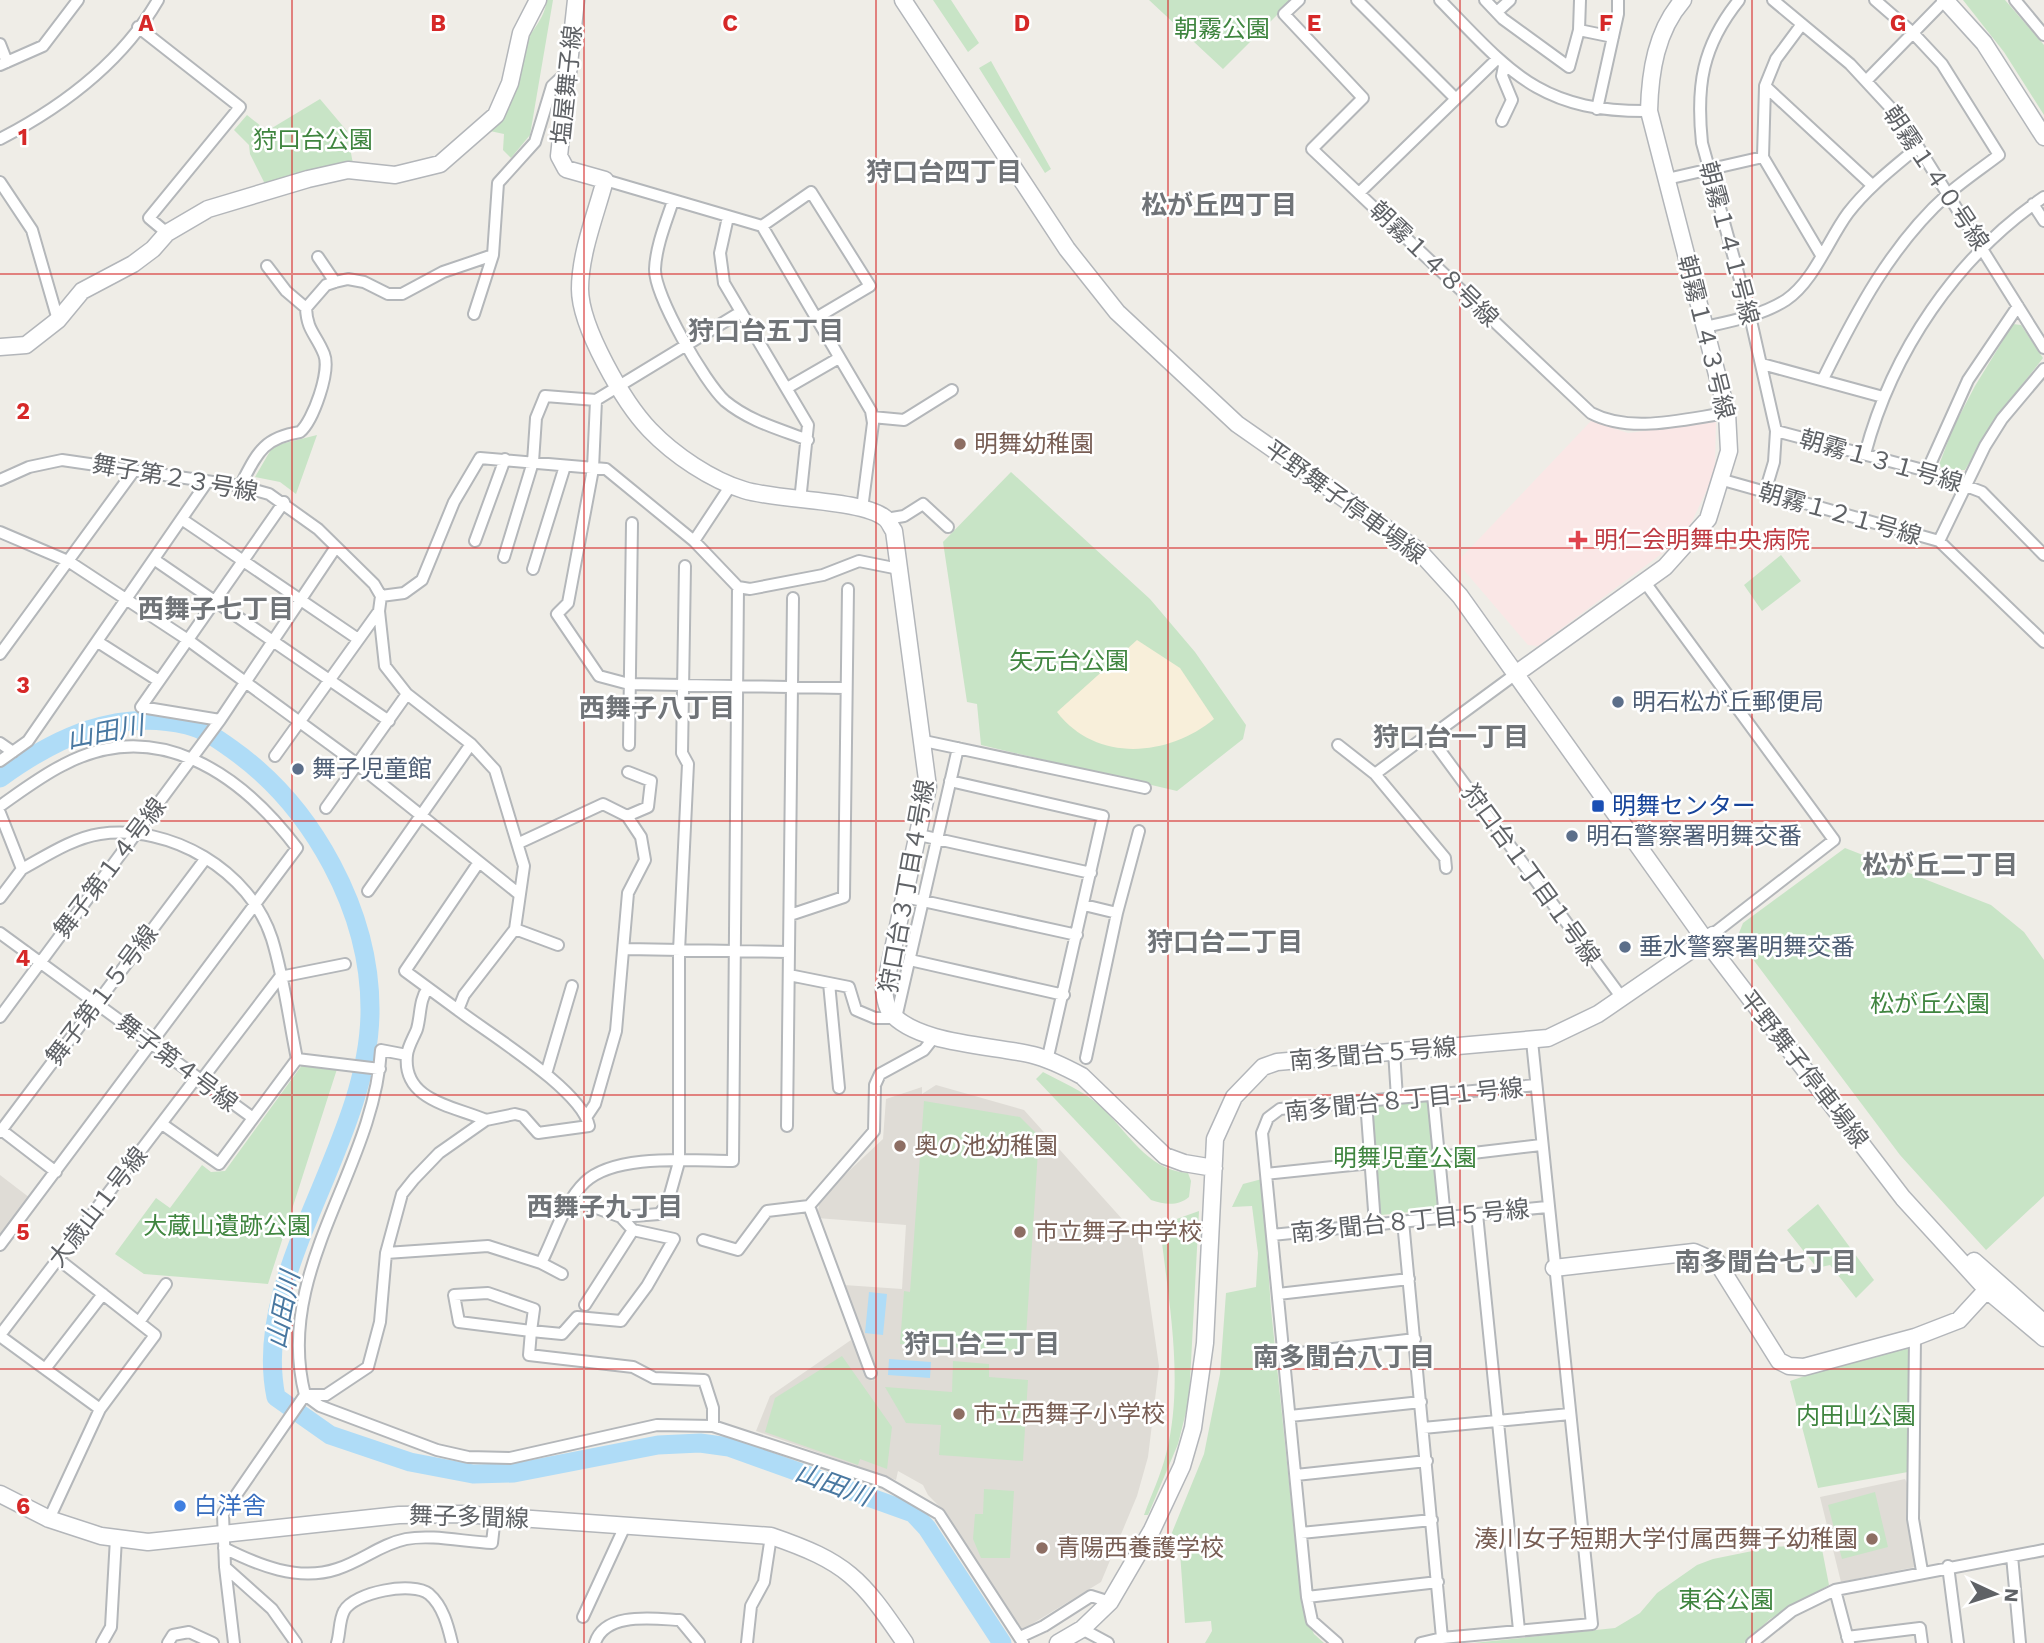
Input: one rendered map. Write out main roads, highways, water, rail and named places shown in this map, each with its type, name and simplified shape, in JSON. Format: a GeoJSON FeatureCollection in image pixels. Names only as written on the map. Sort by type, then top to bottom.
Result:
{"type":"FeatureCollection","features":[{"type":"Feature","properties":{"kind":"water"},"geometry":{"type":"Polygon","coordinates":[[[869,1292],[887,1294],[883,1335],[865,1333],[869,1292]]]}},
{"type":"Feature","properties":{"kind":"water"},"geometry":{"type":"Polygon","coordinates":[[[889,1359],[931,1362],[930,1378],[888,1375],[889,1359]]]}},
{"type":"Feature","properties":{"kind":"waterway","name":"山田川"},"geometry":{"type":"LineString","coordinates":[[0,778],[43,750],[88,730],[136,720],[193,727],[233,750],[262,774],[288,801],[312,832],[332,865],[348,900],[368,974],[370,1012],[365,1062],[351,1111],[294,1255],[280,1303],[273,1350],[276,1397],[330,1435],[410,1462],[473,1474],[514,1473],[658,1445],[700,1443],[729,1447],[913,1513],[927,1528],[1002,1643]]}},
{"type":"Feature","properties":{"kind":"place","name":"明舞幼稚園"},"geometry":{"type":"Point","coordinates":[960,444]}},
{"type":"Feature","properties":{"kind":"place","name":"明仁会明舞中央病院"},"geometry":{"type":"Point","coordinates":[1578,540]}},
{"type":"Feature","properties":{"kind":"place","name":"明石松が丘郵便局"},"geometry":{"type":"Point","coordinates":[1618,702]}},
{"type":"Feature","properties":{"kind":"place","name":"舞子児童館"},"geometry":{"type":"Point","coordinates":[298,769]}},
{"type":"Feature","properties":{"kind":"place","name":"明舞センター"},"geometry":{"type":"Point","coordinates":[1598,806]}},
{"type":"Feature","properties":{"kind":"place","name":"明石警察署明舞交番"},"geometry":{"type":"Point","coordinates":[1572,836]}},
{"type":"Feature","properties":{"kind":"place","name":"垂水警察署明舞交番"},"geometry":{"type":"Point","coordinates":[1625,947]}},
{"type":"Feature","properties":{"kind":"place","name":"奥の池幼稚園"},"geometry":{"type":"Point","coordinates":[900,1146]}},
{"type":"Feature","properties":{"kind":"place","name":"市立舞子中学校"},"geometry":{"type":"Point","coordinates":[1020,1232]}},
{"type":"Feature","properties":{"kind":"place","name":"市立西舞子小学校"},"geometry":{"type":"Point","coordinates":[959,1414]}},
{"type":"Feature","properties":{"kind":"place","name":"白洋舎"},"geometry":{"type":"Point","coordinates":[180,1506]}},
{"type":"Feature","properties":{"kind":"place","name":"湊川女子短期大学付属西舞子幼稚園"},"geometry":{"type":"Point","coordinates":[1872,1539]}},
{"type":"Feature","properties":{"kind":"place","name":"青陽西養護学校"},"geometry":{"type":"Point","coordinates":[1042,1548]}},
{"type":"Feature","properties":{"kind":"district","name":"狩口台四丁目"},"geometry":{"type":"Point","coordinates":[944,172]}},
{"type":"Feature","properties":{"kind":"district","name":"松が丘四丁目"},"geometry":{"type":"Point","coordinates":[1219,205]}},
{"type":"Feature","properties":{"kind":"district","name":"狩口台五丁目"},"geometry":{"type":"Point","coordinates":[766,331]}},
{"type":"Feature","properties":{"kind":"district","name":"西舞子七丁目"},"geometry":{"type":"Point","coordinates":[216,609]}},
{"type":"Feature","properties":{"kind":"district","name":"西舞子八丁目"},"geometry":{"type":"Point","coordinates":[657,708]}},
{"type":"Feature","properties":{"kind":"district","name":"狩口台一丁目"},"geometry":{"type":"Point","coordinates":[1451,737]}},
{"type":"Feature","properties":{"kind":"district","name":"松が丘二丁目"},"geometry":{"type":"Point","coordinates":[1940,865]}},
{"type":"Feature","properties":{"kind":"district","name":"狩口台二丁目"},"geometry":{"type":"Point","coordinates":[1225,942]}},
{"type":"Feature","properties":{"kind":"district","name":"西舞子九丁目"},"geometry":{"type":"Point","coordinates":[605,1207]}},
{"type":"Feature","properties":{"kind":"district","name":"南多聞台七丁目"},"geometry":{"type":"Point","coordinates":[1766,1262]}},
{"type":"Feature","properties":{"kind":"district","name":"狩口台三丁目"},"geometry":{"type":"Point","coordinates":[982,1344]}},
{"type":"Feature","properties":{"kind":"district","name":"南多聞台八丁目"},"geometry":{"type":"Point","coordinates":[1344,1357]}},
{"type":"Feature","properties":{"kind":"park label","name":"朝霧公園"},"geometry":{"type":"Point","coordinates":[1222,29]}},
{"type":"Feature","properties":{"kind":"park label","name":"狩口台公園"},"geometry":{"type":"Point","coordinates":[313,140]}},
{"type":"Feature","properties":{"kind":"park label","name":"矢元台公園"},"geometry":{"type":"Point","coordinates":[1069,661]}},
{"type":"Feature","properties":{"kind":"park label","name":"松が丘公園"},"geometry":{"type":"Point","coordinates":[1930,1004]}},
{"type":"Feature","properties":{"kind":"park label","name":"明舞児童公園"},"geometry":{"type":"Point","coordinates":[1405,1158]}},
{"type":"Feature","properties":{"kind":"park label","name":"大蔵山遺跡公園"},"geometry":{"type":"Point","coordinates":[227,1226]}},
{"type":"Feature","properties":{"kind":"park label","name":"内田山公園"},"geometry":{"type":"Point","coordinates":[1856,1416]}},
{"type":"Feature","properties":{"kind":"park label","name":"東谷公園"},"geometry":{"type":"Point","coordinates":[1726,1600]}}]}
